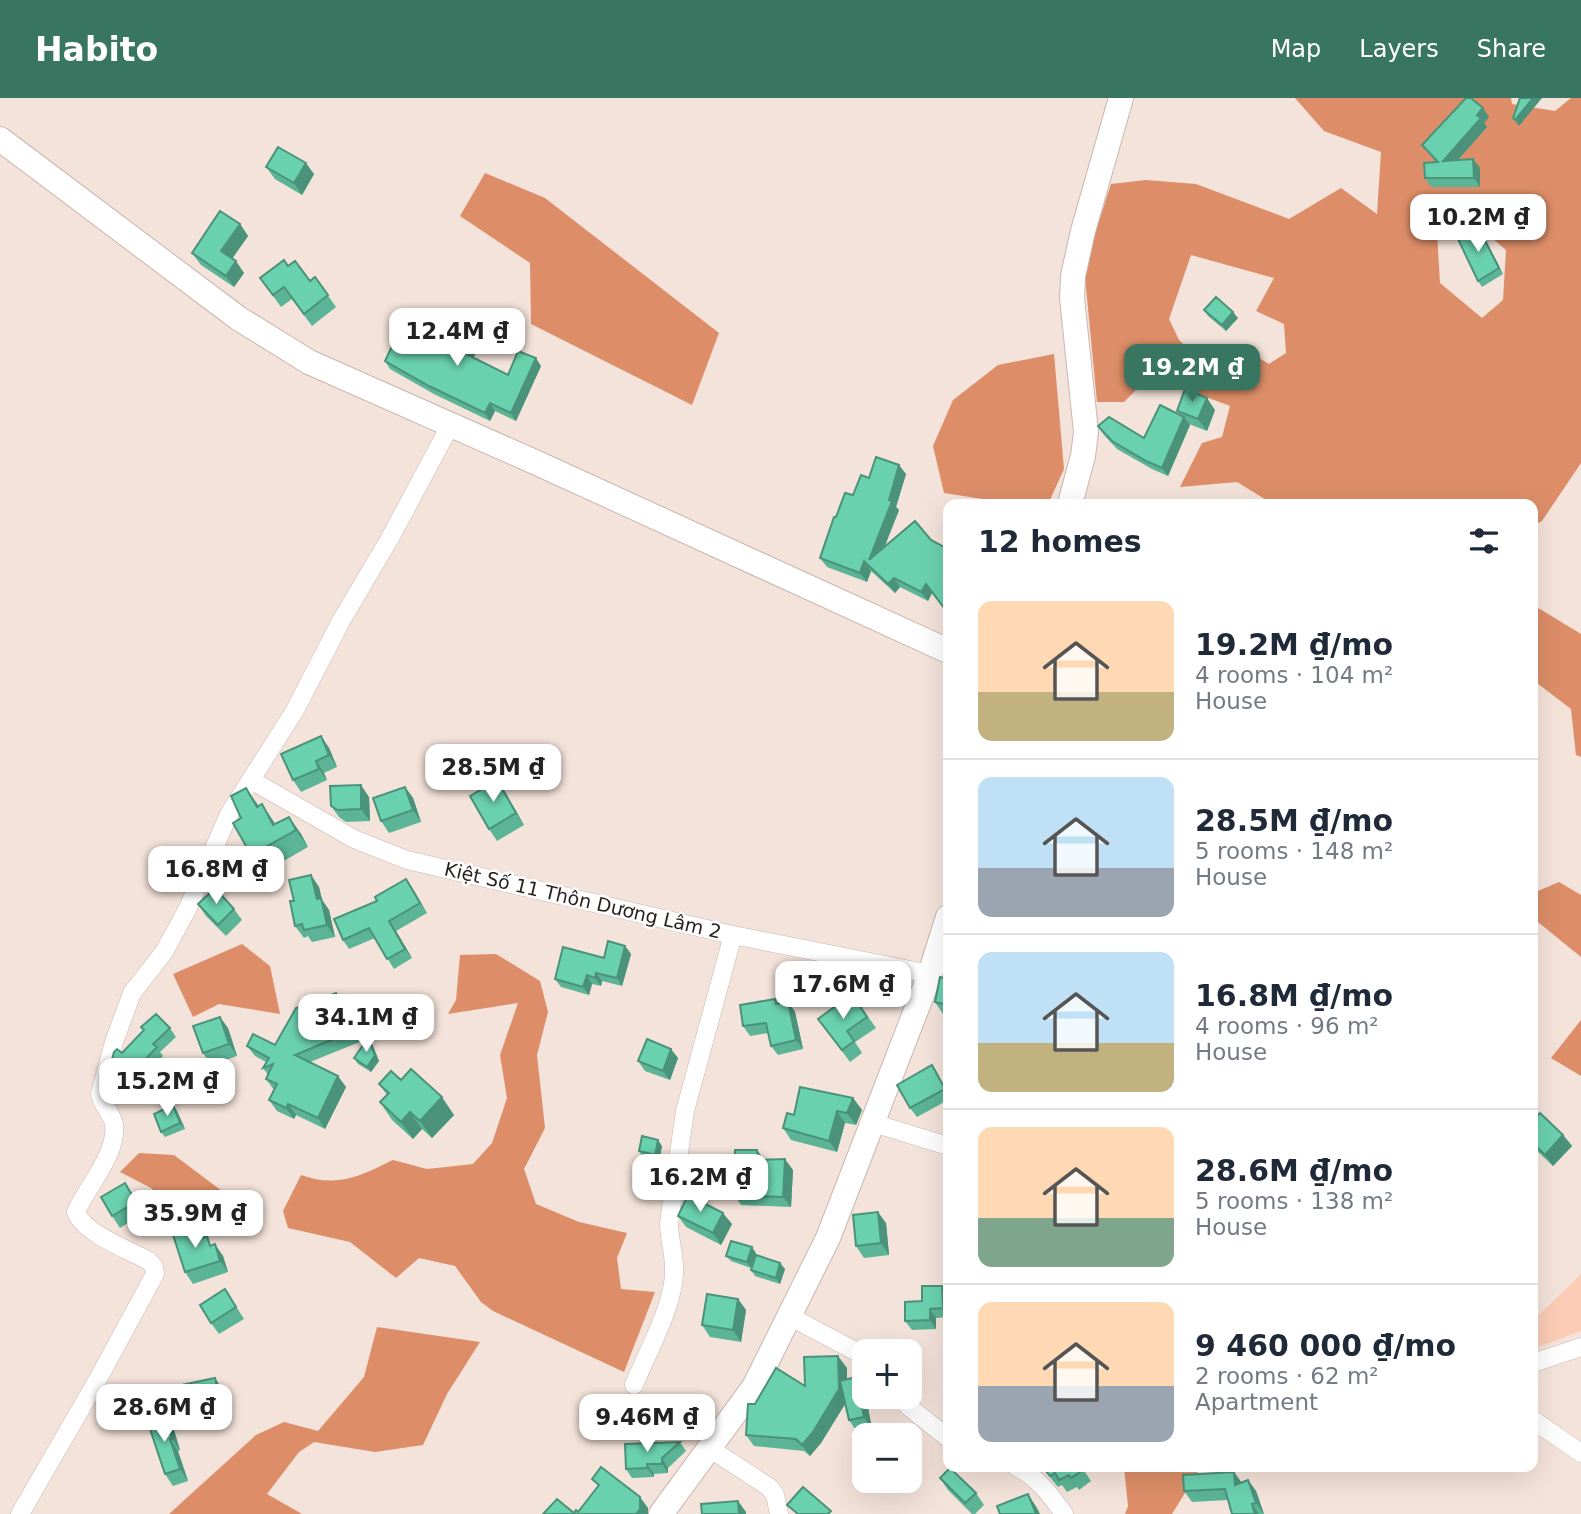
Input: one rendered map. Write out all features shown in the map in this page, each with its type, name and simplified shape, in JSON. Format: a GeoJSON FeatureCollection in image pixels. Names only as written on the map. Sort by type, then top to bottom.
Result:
{"type":"FeatureCollection","features":[{"type":"Feature","properties":{"kind":"street"},"geometry":{"type":"LineString","coordinates":[[1071,499],[1083,456],[1086,432],[1072,298],[1073,276],[1121,98]]}},
{"type":"Feature","properties":{"kind":"street"},"geometry":{"type":"LineString","coordinates":[[0,139],[277,345],[309,362],[943,649]]}},
{"type":"Feature","properties":{"kind":"street"},"geometry":{"type":"LineString","coordinates":[[20,1514],[155,1274],[149,1261],[90,1229],[76,1212],[108,1153],[114,1133],[112,1117],[100,1094],[114,1042],[130,1000],[164,952],[188,908],[229,814],[295,712],[341,621],[390,538],[451,424]]}},
{"type":"Feature","properties":{"kind":"street","name":"Kiệt Số 11 Thôn Dương Lâm 2"},"geometry":{"type":"LineString","coordinates":[[251,780],[354,839],[407,860],[733,935],[930,974]]}},
{"type":"Feature","properties":{"kind":"street"},"geometry":{"type":"LineString","coordinates":[[661,1514],[754,1387],[828,1238],[930,974],[943,932]]}},
{"type":"Feature","properties":{"kind":"street"},"geometry":{"type":"LineString","coordinates":[[634,1385],[673,1288],[674,1263],[669,1223],[680,1136],[733,935]]}},
{"type":"Feature","properties":{"kind":"street"},"geometry":{"type":"LineString","coordinates":[[873,1123],[943,1144]]}},
{"type":"Feature","properties":{"kind":"street"},"geometry":{"type":"LineString","coordinates":[[789,1316],[852,1349]]}},
{"type":"Feature","properties":{"kind":"street"},"geometry":{"type":"LineString","coordinates":[[1538,1361],[1581,1347]]}},
{"type":"Feature","properties":{"kind":"street"},"geometry":{"type":"LineString","coordinates":[[912,1409],[943,1434]]}},
{"type":"Feature","properties":{"kind":"street"},"geometry":{"type":"LineString","coordinates":[[1538,1423],[1581,1453]]}},
{"type":"Feature","properties":{"kind":"street"},"geometry":{"type":"LineString","coordinates":[[709,1448],[769,1487],[775,1495],[779,1514]]}},
{"type":"Feature","properties":{"kind":"street"},"geometry":{"type":"LineString","coordinates":[[1028,1472],[1049,1492],[1064,1514]]}},
{"type":"Feature","properties":{"kind":"shaded area"},"geometry":{"type":"Polygon","coordinates":[[[1295,98],[1511,98],[1512,104],[1555,111],[1571,98],[1581,98],[1581,463],[1538,523],[1538,499],[1265,499],[1237,482],[1180,487],[1202,443],[1222,437],[1230,406],[1150,376],[1124,402],[1097,402],[1084,267],[1111,184],[1146,180],[1196,184],[1289,219],[1341,188],[1377,214],[1381,152],[1324,131],[1295,98]],[[1474,223],[1437,233],[1440,283],[1482,318],[1503,300],[1506,250],[1474,223]],[[1191,255],[1169,319],[1179,340],[1206,365],[1225,360],[1242,348],[1269,364],[1286,353],[1284,324],[1256,311],[1274,278],[1191,255]]]}},
{"type":"Feature","properties":{"kind":"shaded area"},"geometry":{"type":"Polygon","coordinates":[[[485,173],[545,198],[719,333],[692,405],[531,324],[530,263],[460,216],[485,173]]]}},
{"type":"Feature","properties":{"kind":"shaded area"},"geometry":{"type":"Polygon","coordinates":[[[1054,354],[1064,469],[1050,499],[982,499],[944,493],[933,446],[953,400],[998,365],[1054,354]]]}},
{"type":"Feature","properties":{"kind":"shaded area"},"geometry":{"type":"Polygon","coordinates":[[[1538,608],[1581,634],[1581,757],[1576,755],[1571,709],[1538,684],[1538,608]]]}},
{"type":"Feature","properties":{"kind":"shaded area"},"geometry":{"type":"Polygon","coordinates":[[[1559,882],[1581,895],[1581,957],[1538,922],[1538,891],[1559,882]]]}},
{"type":"Feature","properties":{"kind":"shaded area"},"geometry":{"type":"Polygon","coordinates":[[[242,944],[270,966],[280,1014],[219,1004],[193,1017],[173,974],[242,944]]]}},
{"type":"Feature","properties":{"kind":"shaded area"},"geometry":{"type":"Polygon","coordinates":[[[496,954],[540,981],[548,1012],[537,1055],[545,1128],[524,1169],[536,1204],[579,1222],[627,1233],[617,1258],[621,1289],[655,1292],[624,1372],[493,1311],[481,1302],[455,1266],[419,1258],[396,1278],[350,1242],[288,1228],[283,1211],[301,1175],[314,1179],[338,1180],[359,1175],[393,1160],[427,1169],[473,1164],[492,1143],[507,1098],[500,1055],[518,1003],[448,1014],[456,1000],[460,955],[496,954]]]}},
{"type":"Feature","properties":{"kind":"shaded area"},"geometry":{"type":"Polygon","coordinates":[[[1581,1020],[1581,1076],[1551,1058],[1581,1020]]]}},
{"type":"Feature","properties":{"kind":"shaded area"},"geometry":{"type":"Polygon","coordinates":[[[139,1153],[174,1155],[222,1191],[244,1219],[236,1235],[192,1226],[151,1188],[120,1172],[139,1153]]]}},
{"type":"Feature","properties":{"kind":"shaded area"},"geometry":{"type":"Polygon","coordinates":[[[1581,1274],[1581,1331],[1538,1347],[1539,1315],[1581,1274]]]}},
{"type":"Feature","properties":{"kind":"shaded area"},"geometry":{"type":"Polygon","coordinates":[[[377,1327],[480,1342],[447,1394],[423,1445],[375,1452],[314,1442],[299,1452],[267,1494],[302,1514],[169,1514],[256,1435],[284,1422],[318,1431],[364,1377],[377,1327]]]}},
{"type":"Feature","properties":{"kind":"shaded area"},"geometry":{"type":"Polygon","coordinates":[[[1125,1472],[1198,1472],[1172,1514],[1125,1514],[1128,1506],[1125,1472]]]}},
{"type":"Feature","properties":{"kind":"building"},"geometry":{"type":"Polygon","coordinates":[[[1466,98],[1471,98],[1483,108],[1477,115],[1481,118],[1443,161],[1473,159],[1474,178],[1425,178],[1424,163],[1438,162],[1422,145],[1466,98]]]}},
{"type":"Feature","properties":{"kind":"building"},"geometry":{"type":"Polygon","coordinates":[[[1520,98],[1533,98],[1515,120],[1513,118],[1520,98]]]}},
{"type":"Feature","properties":{"kind":"building"},"geometry":{"type":"Polygon","coordinates":[[[278,147],[306,163],[294,183],[266,167],[278,147]]]}},
{"type":"Feature","properties":{"kind":"building"},"geometry":{"type":"Polygon","coordinates":[[[220,211],[240,224],[221,251],[236,261],[226,276],[192,253],[220,211]]]}},
{"type":"Feature","properties":{"kind":"building"},"geometry":{"type":"Polygon","coordinates":[[[1479,229],[1499,268],[1478,281],[1458,239],[1479,229]]]}},
{"type":"Feature","properties":{"kind":"building"},"geometry":{"type":"Polygon","coordinates":[[[284,260],[288,266],[295,261],[310,281],[315,277],[328,295],[304,314],[284,287],[273,295],[260,278],[284,260]]]}},
{"type":"Feature","properties":{"kind":"building"},"geometry":{"type":"Polygon","coordinates":[[[1216,297],[1233,312],[1222,325],[1204,310],[1216,297]]]}},
{"type":"Feature","properties":{"kind":"building"},"geometry":{"type":"Polygon","coordinates":[[[422,315],[435,321],[433,326],[470,345],[466,354],[508,375],[518,351],[536,358],[511,413],[490,403],[485,413],[385,361],[400,329],[412,336],[422,315]]]}},
{"type":"Feature","properties":{"kind":"building"},"geometry":{"type":"Polygon","coordinates":[[[1185,389],[1207,398],[1198,419],[1177,411],[1185,389]]]}},
{"type":"Feature","properties":{"kind":"building"},"geometry":{"type":"Polygon","coordinates":[[[1160,405],[1184,417],[1162,468],[1112,441],[1098,426],[1109,417],[1144,438],[1160,405]]]}},
{"type":"Feature","properties":{"kind":"building"},"geometry":{"type":"Polygon","coordinates":[[[876,457],[899,465],[889,500],[892,501],[869,560],[915,521],[931,540],[943,546],[943,606],[926,584],[921,592],[894,578],[888,584],[864,561],[860,573],[820,558],[845,493],[853,495],[861,475],[869,478],[876,457]]]}},
{"type":"Feature","properties":{"kind":"building"},"geometry":{"type":"Polygon","coordinates":[[[321,736],[329,755],[316,761],[319,769],[293,780],[281,754],[321,736]]]}},
{"type":"Feature","properties":{"kind":"building"},"geometry":{"type":"Polygon","coordinates":[[[497,780],[516,813],[489,829],[470,796],[497,780]]]}},
{"type":"Feature","properties":{"kind":"building"},"geometry":{"type":"Polygon","coordinates":[[[361,785],[361,809],[338,810],[331,806],[330,786],[361,785]]]}},
{"type":"Feature","properties":{"kind":"building"},"geometry":{"type":"Polygon","coordinates":[[[405,787],[413,810],[381,821],[373,798],[405,787]]]}},
{"type":"Feature","properties":{"kind":"building"},"geometry":{"type":"Polygon","coordinates":[[[246,788],[257,807],[262,804],[273,825],[289,817],[296,830],[251,855],[233,823],[241,818],[231,796],[246,788]]]}},
{"type":"Feature","properties":{"kind":"building"},"geometry":{"type":"Polygon","coordinates":[[[311,875],[317,899],[321,898],[327,925],[304,930],[302,924],[295,926],[290,901],[294,901],[289,880],[311,875]]]}},
{"type":"Feature","properties":{"kind":"building"},"geometry":{"type":"Polygon","coordinates":[[[406,879],[420,903],[389,921],[405,949],[387,959],[369,928],[343,940],[334,919],[377,901],[375,897],[406,879]]]}},
{"type":"Feature","properties":{"kind":"building"},"geometry":{"type":"Polygon","coordinates":[[[215,888],[234,909],[218,925],[198,904],[215,888]]]}},
{"type":"Feature","properties":{"kind":"building"},"geometry":{"type":"Polygon","coordinates":[[[608,941],[625,946],[617,978],[596,973],[595,978],[587,975],[583,987],[555,979],[563,947],[604,958],[608,941]]]}},
{"type":"Feature","properties":{"kind":"building"},"geometry":{"type":"Polygon","coordinates":[[[940,977],[943,978],[943,1004],[935,1002],[940,977]]]}},
{"type":"Feature","properties":{"kind":"building"},"geometry":{"type":"Polygon","coordinates":[[[336,993],[344,1013],[355,1009],[362,1027],[295,1055],[338,1076],[318,1118],[288,1104],[286,1108],[269,1100],[277,1084],[266,1079],[273,1064],[263,1068],[269,1058],[247,1046],[253,1034],[275,1045],[296,1008],[336,993]]]}},
{"type":"Feature","properties":{"kind":"building"},"geometry":{"type":"Polygon","coordinates":[[[852,994],[867,1017],[847,1031],[854,1041],[842,1050],[818,1019],[852,994]]]}},
{"type":"Feature","properties":{"kind":"building"},"geometry":{"type":"Polygon","coordinates":[[[775,999],[776,1004],[788,1002],[796,1040],[771,1046],[766,1023],[743,1026],[740,1005],[775,999]]]}},
{"type":"Feature","properties":{"kind":"building"},"geometry":{"type":"Polygon","coordinates":[[[156,1014],[170,1028],[153,1044],[157,1047],[139,1066],[145,1071],[131,1088],[109,1071],[114,1052],[117,1049],[122,1053],[144,1030],[141,1027],[156,1014]]]}},
{"type":"Feature","properties":{"kind":"building"},"geometry":{"type":"Polygon","coordinates":[[[220,1017],[229,1044],[203,1053],[193,1026],[220,1017]]]}},
{"type":"Feature","properties":{"kind":"building"},"geometry":{"type":"Polygon","coordinates":[[[368,1038],[375,1055],[367,1067],[354,1058],[368,1038]]]}},
{"type":"Feature","properties":{"kind":"building"},"geometry":{"type":"Polygon","coordinates":[[[647,1039],[671,1049],[663,1071],[638,1061],[647,1039]]]}},
{"type":"Feature","properties":{"kind":"building"},"geometry":{"type":"Polygon","coordinates":[[[932,1065],[943,1090],[910,1108],[897,1085],[932,1065]]]}},
{"type":"Feature","properties":{"kind":"building"},"geometry":{"type":"Polygon","coordinates":[[[411,1069],[442,1097],[420,1121],[410,1112],[401,1122],[380,1102],[389,1093],[379,1084],[391,1071],[401,1080],[411,1069]]]}},
{"type":"Feature","properties":{"kind":"building"},"geometry":{"type":"Polygon","coordinates":[[[800,1087],[853,1098],[847,1113],[837,1111],[829,1141],[783,1128],[787,1113],[794,1115],[800,1087]]]}},
{"type":"Feature","properties":{"kind":"building"},"geometry":{"type":"Polygon","coordinates":[[[173,1105],[180,1123],[161,1132],[154,1114],[173,1105]]]}},
{"type":"Feature","properties":{"kind":"building"},"geometry":{"type":"Polygon","coordinates":[[[1540,1113],[1563,1135],[1545,1155],[1538,1148],[1540,1113]]]}},
{"type":"Feature","properties":{"kind":"building"},"geometry":{"type":"Polygon","coordinates":[[[642,1136],[658,1140],[655,1155],[639,1151],[642,1136]]]}},
{"type":"Feature","properties":{"kind":"building"},"geometry":{"type":"Polygon","coordinates":[[[735,1150],[757,1150],[757,1160],[785,1159],[783,1197],[734,1195],[735,1150]]]}},
{"type":"Feature","properties":{"kind":"building"},"geometry":{"type":"Polygon","coordinates":[[[125,1183],[136,1202],[112,1216],[101,1197],[125,1183]]]}},
{"type":"Feature","properties":{"kind":"building"},"geometry":{"type":"Polygon","coordinates":[[[688,1195],[723,1213],[713,1233],[678,1216],[688,1195]]]}},
{"type":"Feature","properties":{"kind":"building"},"geometry":{"type":"Polygon","coordinates":[[[878,1212],[881,1243],[856,1246],[853,1215],[878,1212]]]}},
{"type":"Feature","properties":{"kind":"building"},"geometry":{"type":"Polygon","coordinates":[[[195,1228],[199,1239],[207,1236],[210,1246],[215,1244],[220,1261],[185,1272],[173,1235],[195,1228]]]}},
{"type":"Feature","properties":{"kind":"building"},"geometry":{"type":"Polygon","coordinates":[[[731,1241],[752,1247],[747,1262],[726,1256],[731,1241]]]}},
{"type":"Feature","properties":{"kind":"building"},"geometry":{"type":"Polygon","coordinates":[[[756,1255],[780,1263],[776,1278],[751,1270],[756,1255]]]}},
{"type":"Feature","properties":{"kind":"building"},"geometry":{"type":"Polygon","coordinates":[[[922,1286],[942,1286],[943,1308],[930,1309],[930,1320],[905,1321],[905,1302],[922,1301],[922,1286]]]}},
{"type":"Feature","properties":{"kind":"building"},"geometry":{"type":"Polygon","coordinates":[[[225,1289],[236,1307],[211,1323],[200,1305],[225,1289]]]}},
{"type":"Feature","properties":{"kind":"building"},"geometry":{"type":"Polygon","coordinates":[[[707,1294],[738,1299],[733,1330],[702,1325],[707,1294]]]}},
{"type":"Feature","properties":{"kind":"building"},"geometry":{"type":"Polygon","coordinates":[[[838,1356],[839,1389],[802,1445],[796,1439],[746,1435],[748,1404],[755,1404],[776,1368],[805,1386],[804,1357],[838,1356]]]}},
{"type":"Feature","properties":{"kind":"building"},"geometry":{"type":"Polygon","coordinates":[[[215,1378],[219,1396],[176,1406],[172,1387],[215,1378]]]}},
{"type":"Feature","properties":{"kind":"building"},"geometry":{"type":"Polygon","coordinates":[[[852,1378],[852,1409],[862,1409],[864,1417],[849,1420],[840,1381],[852,1378]]]}},
{"type":"Feature","properties":{"kind":"building"},"geometry":{"type":"Polygon","coordinates":[[[165,1415],[180,1469],[165,1474],[147,1420],[165,1415]]]}},
{"type":"Feature","properties":{"kind":"building"},"geometry":{"type":"Polygon","coordinates":[[[680,1442],[662,1458],[662,1464],[626,1469],[625,1444],[680,1442]]]}},
{"type":"Feature","properties":{"kind":"building"},"geometry":{"type":"Polygon","coordinates":[[[601,1467],[640,1497],[640,1509],[636,1514],[543,1514],[557,1499],[574,1513],[576,1510],[578,1512],[599,1485],[592,1479],[601,1467]]]}},
{"type":"Feature","properties":{"kind":"building"},"geometry":{"type":"Polygon","coordinates":[[[946,1472],[954,1472],[976,1493],[965,1503],[940,1478],[946,1472]]]}},
{"type":"Feature","properties":{"kind":"building"},"geometry":{"type":"Polygon","coordinates":[[[1047,1472],[1080,1472],[1071,1478],[1069,1475],[1059,1480],[1055,1473],[1050,1476],[1047,1472]]]}},
{"type":"Feature","properties":{"kind":"building"},"geometry":{"type":"Polygon","coordinates":[[[1234,1472],[1235,1485],[1248,1480],[1256,1503],[1252,1504],[1255,1514],[1232,1514],[1225,1489],[1184,1491],[1183,1475],[1234,1472]]]}},
{"type":"Feature","properties":{"kind":"building"},"geometry":{"type":"Polygon","coordinates":[[[803,1487],[831,1511],[828,1514],[798,1514],[787,1505],[803,1487]]]}},
{"type":"Feature","properties":{"kind":"building"},"geometry":{"type":"Polygon","coordinates":[[[1028,1494],[1036,1514],[1000,1514],[997,1506],[1028,1494]]]}},
{"type":"Feature","properties":{"kind":"building"},"geometry":{"type":"Polygon","coordinates":[[[738,1501],[739,1514],[702,1514],[701,1504],[738,1501]]]}}]}
